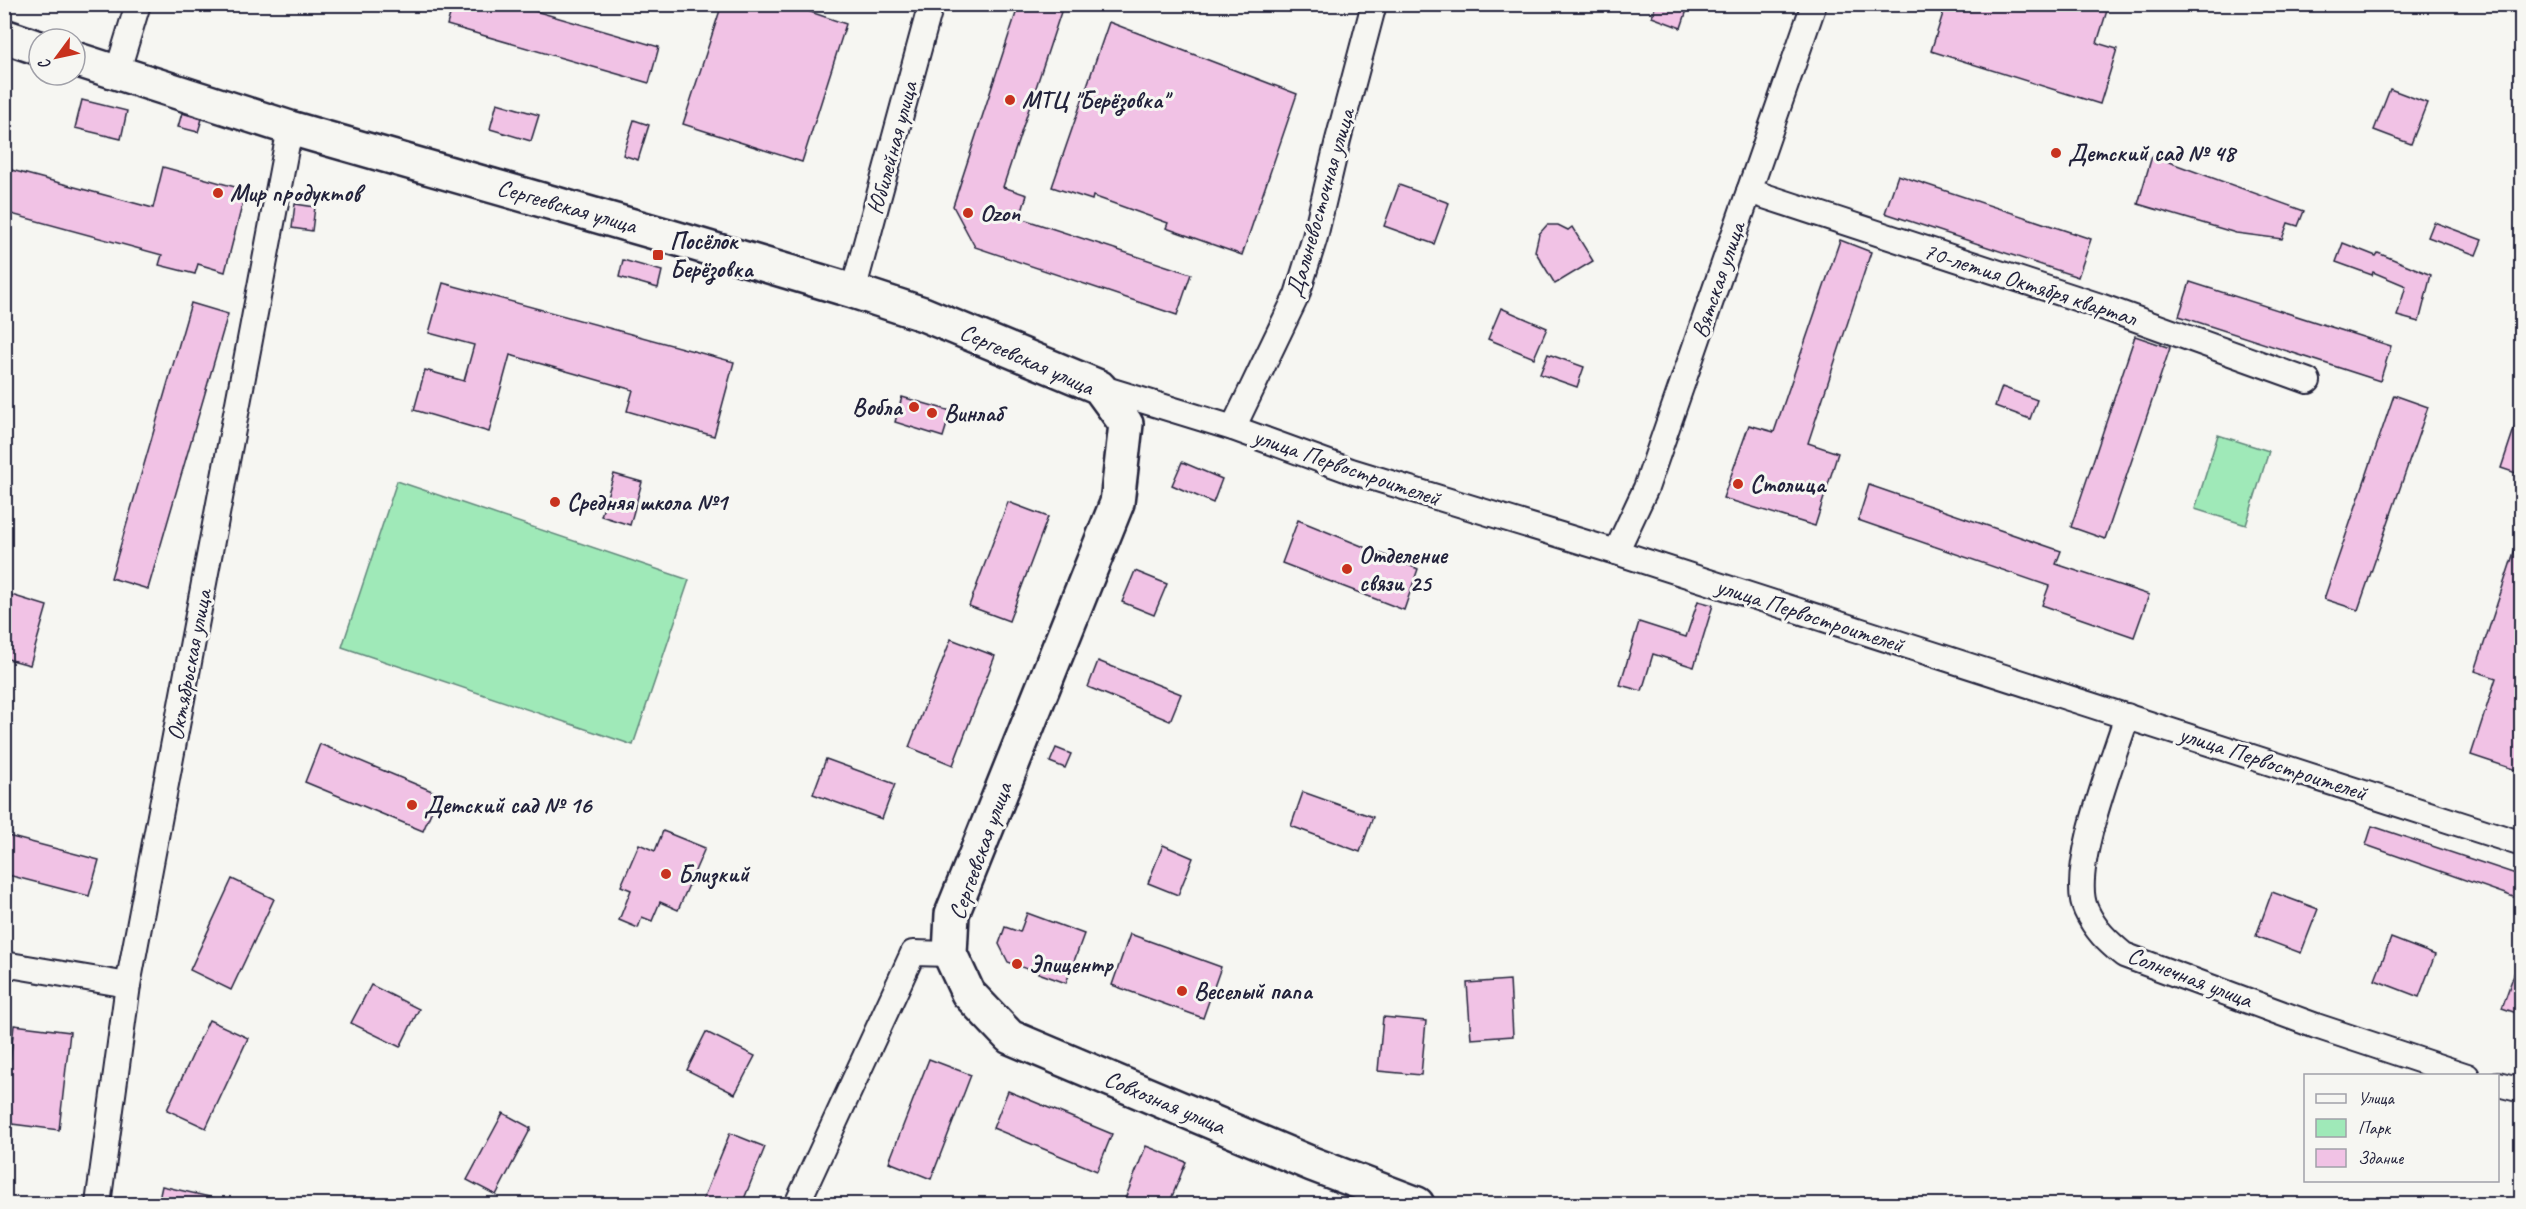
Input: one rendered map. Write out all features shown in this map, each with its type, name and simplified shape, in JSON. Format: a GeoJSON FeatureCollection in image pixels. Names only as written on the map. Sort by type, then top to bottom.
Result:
{"type":"FeatureCollection","features":[{"type":"Feature","properties":{"kind":"main road"},"geometry":{"type":"LineString","coordinates":[[4,36],[27,44]]}},
{"type":"Feature","properties":{"kind":"main road","name":"Сергеевская улица"},"geometry":{"type":"LineString","coordinates":[[87,63],[290,128],[566,206],[853,291],[923,314],[1099,387],[1126,424],[1117,503],[952,914],[950,954]]}},
{"type":"Feature","properties":{"kind":"main road","name":"Совхозная улица"},"geometry":{"type":"LineString","coordinates":[[950,954],[968,993],[1010,1037],[1312,1164],[1417,1204]]}},
{"type":"Feature","properties":{"kind":"street"},"geometry":{"type":"LineString","coordinates":[[117,73],[138,4]]}},
{"type":"Feature","properties":{"kind":"street","name":"Юбилейная улица"},"geometry":{"type":"LineString","coordinates":[[853,291],[932,4]]}},
{"type":"Feature","properties":{"kind":"street","name":"Дальневосточная улица"},"geometry":{"type":"LineString","coordinates":[[1233,428],[1297,295],[1315,237],[1374,4]]}},
{"type":"Feature","properties":{"kind":"street","name":"Вятская улица"},"geometry":{"type":"LineString","coordinates":[[1616,552],[1646,488],[1814,4]]}},
{"type":"Feature","properties":{"kind":"street","name":"Октябрьская улица"},"geometry":{"type":"LineString","coordinates":[[98,1204],[128,985],[290,128]]}},
{"type":"Feature","properties":{"kind":"street","name":"70-летия Октября квартал"},"geometry":{"type":"LineString","coordinates":[[1749,191],[2100,306],[2308,381]]}},
{"type":"Feature","properties":{"kind":"street","name":"улица Первостроителей"},"geometry":{"type":"LineString","coordinates":[[1099,387],[1233,428],[1351,471],[1616,552],[2522,844]]}},
{"type":"Feature","properties":{"kind":"street","name":"Солнечная улица"},"geometry":{"type":"LineString","coordinates":[[2127,716],[2091,829],[2081,880],[2085,909],[2101,936],[2124,955],[2316,1026],[2461,1074]]}},
{"type":"Feature","properties":{"kind":"street","name":"Сергеевская улица"},"geometry":{"type":"LineString","coordinates":[[797,1204],[913,953],[950,954]]}},
{"type":"Feature","properties":{"kind":"street"},"geometry":{"type":"LineString","coordinates":[[4,964],[128,985]]}},
{"type":"Feature","properties":{"kind":"street"},"geometry":{"type":"LineString","coordinates":[[2499,1084],[2522,1090]]}},
{"type":"Feature","properties":{"kind":"green space"},"geometry":{"type":"Polygon","coordinates":[[[2218,435],[2269,451],[2246,525],[2195,509],[2218,435]]]}},
{"type":"Feature","properties":{"kind":"green space"},"geometry":{"type":"Polygon","coordinates":[[[397,481],[689,580],[633,745],[342,647],[397,481]]]}},
{"type":"Feature","properties":{"kind":"building"},"geometry":{"type":"Polygon","coordinates":[[[453,4],[511,4],[659,47],[649,83],[447,25],[453,4]]]}},
{"type":"Feature","properties":{"kind":"building"},"geometry":{"type":"Polygon","coordinates":[[[722,4],[787,4],[846,24],[802,162],[683,124],[722,4]]]}},
{"type":"Feature","properties":{"kind":"building","name":"МТЦ \"Берёзовка\""},"geometry":{"type":"Polygon","coordinates":[[[1019,4],[1037,4],[1061,12],[1003,187],[1027,195],[1020,218],[1191,274],[1177,315],[975,247],[953,206],[1019,4]]]}},
{"type":"Feature","properties":{"kind":"building"},"geometry":{"type":"Polygon","coordinates":[[[1656,4],[1689,4],[1681,28],[1652,17],[1656,4]]]}},
{"type":"Feature","properties":{"kind":"building"},"geometry":{"type":"Polygon","coordinates":[[[1946,4],[2109,4],[2097,43],[2117,49],[2100,104],[1931,51],[1946,4]]]}},
{"type":"Feature","properties":{"kind":"building"},"geometry":{"type":"Polygon","coordinates":[[[1109,22],[1297,94],[1242,255],[1166,228],[1168,223],[1093,196],[1092,200],[1052,187],[1109,22]]]}},
{"type":"Feature","properties":{"kind":"building"},"geometry":{"type":"Polygon","coordinates":[[[2390,89],[2427,103],[2411,144],[2374,130],[2390,89]]]}},
{"type":"Feature","properties":{"kind":"building"},"geometry":{"type":"Polygon","coordinates":[[[82,100],[127,111],[121,139],[75,128],[82,100]]]}},
{"type":"Feature","properties":{"kind":"building"},"geometry":{"type":"Polygon","coordinates":[[[497,103],[539,115],[531,141],[490,129],[497,103]]]}},
{"type":"Feature","properties":{"kind":"building"},"geometry":{"type":"Polygon","coordinates":[[[182,113],[202,119],[198,132],[178,127],[182,113]]]}},
{"type":"Feature","properties":{"kind":"building"},"geometry":{"type":"Polygon","coordinates":[[[634,120],[649,125],[638,160],[623,155],[634,120]]]}},
{"type":"Feature","properties":{"kind":"building"},"geometry":{"type":"Polygon","coordinates":[[[2152,156],[2304,211],[2298,226],[2288,223],[2282,239],[2236,233],[2138,204],[2152,156]]]}},
{"type":"Feature","properties":{"kind":"building"},"geometry":{"type":"Polygon","coordinates":[[[163,167],[246,190],[225,272],[198,264],[195,274],[159,265],[162,255],[4,212],[4,168],[153,208],[163,167]]]}},
{"type":"Feature","properties":{"kind":"building"},"geometry":{"type":"Polygon","coordinates":[[[1898,175],[2091,239],[2078,277],[1885,213],[1898,175]]]}},
{"type":"Feature","properties":{"kind":"building"},"geometry":{"type":"Polygon","coordinates":[[[1399,185],[1449,203],[1434,244],[1384,226],[1399,185]]]}},
{"type":"Feature","properties":{"kind":"building"},"geometry":{"type":"Polygon","coordinates":[[[295,204],[315,207],[312,231],[292,228],[295,204]]]}},
{"type":"Feature","properties":{"kind":"building"},"geometry":{"type":"Polygon","coordinates":[[[2434,222],[2482,240],[2476,255],[2428,237],[2434,222]]]}},
{"type":"Feature","properties":{"kind":"building"},"geometry":{"type":"Polygon","coordinates":[[[1547,225],[1558,225],[1568,230],[1572,227],[1593,261],[1555,284],[1535,251],[1539,234],[1547,225]]]}},
{"type":"Feature","properties":{"kind":"building"},"geometry":{"type":"Polygon","coordinates":[[[1840,240],[1871,252],[1808,443],[1838,453],[1815,526],[1723,498],[1749,425],[1774,432],[1840,240]]]}},
{"type":"Feature","properties":{"kind":"building"},"geometry":{"type":"Polygon","coordinates":[[[2343,243],[2376,256],[2378,253],[2431,275],[2419,322],[2397,316],[2406,286],[2373,272],[2372,275],[2336,262],[2343,243]]]}},
{"type":"Feature","properties":{"kind":"building"},"geometry":{"type":"Polygon","coordinates":[[[623,260],[662,271],[658,288],[619,277],[623,260]]]}},
{"type":"Feature","properties":{"kind":"building"},"geometry":{"type":"Polygon","coordinates":[[[2190,282],[2391,346],[2380,381],[2179,316],[2190,282]]]}},
{"type":"Feature","properties":{"kind":"building"},"geometry":{"type":"Polygon","coordinates":[[[443,283],[734,362],[714,436],[627,411],[633,390],[510,355],[489,432],[414,410],[425,370],[464,381],[474,345],[429,333],[443,283]]]}},
{"type":"Feature","properties":{"kind":"building"},"geometry":{"type":"Polygon","coordinates":[[[191,303],[228,314],[148,589],[111,578],[191,303]]]}},
{"type":"Feature","properties":{"kind":"building"},"geometry":{"type":"Polygon","coordinates":[[[1501,308],[1547,328],[1534,358],[1488,339],[1501,308]]]}},
{"type":"Feature","properties":{"kind":"building"},"geometry":{"type":"Polygon","coordinates":[[[2135,336],[2170,348],[2105,539],[2071,527],[2135,336]]]}},
{"type":"Feature","properties":{"kind":"building"},"geometry":{"type":"Polygon","coordinates":[[[1548,354],[1584,367],[1577,387],[1540,374],[1548,354]]]}},
{"type":"Feature","properties":{"kind":"building"},"geometry":{"type":"Polygon","coordinates":[[[2002,387],[2037,400],[2030,419],[1995,406],[2002,387]]]}},
{"type":"Feature","properties":{"kind":"building"},"geometry":{"type":"Polygon","coordinates":[[[2394,395],[2428,407],[2358,610],[2324,599],[2394,395]]]}},
{"type":"Feature","properties":{"kind":"building"},"geometry":{"type":"Polygon","coordinates":[[[902,397],[951,411],[943,437],[895,422],[902,397]]]}},
{"type":"Feature","properties":{"kind":"building"},"geometry":{"type":"Polygon","coordinates":[[[2518,417],[2522,418],[2522,475],[2501,468],[2518,417]]]}},
{"type":"Feature","properties":{"kind":"building"},"geometry":{"type":"Polygon","coordinates":[[[1182,462],[1222,479],[1213,503],[1172,485],[1182,462]]]}},
{"type":"Feature","properties":{"kind":"building"},"geometry":{"type":"Polygon","coordinates":[[[614,474],[642,482],[630,525],[601,516],[614,474]]]}},
{"type":"Feature","properties":{"kind":"building"},"geometry":{"type":"Polygon","coordinates":[[[1869,485],[2061,551],[2056,564],[2149,595],[2134,637],[2042,605],[2049,586],[1858,520],[1869,485]]]}},
{"type":"Feature","properties":{"kind":"building"},"geometry":{"type":"Polygon","coordinates":[[[1008,502],[1048,517],[1009,621],[969,606],[1008,502]]]}},
{"type":"Feature","properties":{"kind":"building"},"geometry":{"type":"Polygon","coordinates":[[[1298,520],[1418,569],[1404,610],[1282,563],[1298,520]]]}},
{"type":"Feature","properties":{"kind":"building"},"geometry":{"type":"Polygon","coordinates":[[[2518,540],[2522,541],[2522,661],[2514,684],[2522,687],[2522,772],[2471,755],[2496,678],[2475,671],[2518,540]]]}},
{"type":"Feature","properties":{"kind":"building"},"geometry":{"type":"Polygon","coordinates":[[[1135,571],[1167,584],[1154,615],[1122,602],[1135,571]]]}},
{"type":"Feature","properties":{"kind":"building"},"geometry":{"type":"Polygon","coordinates":[[[8,594],[47,606],[30,665],[4,658],[4,607],[8,594]]]}},
{"type":"Feature","properties":{"kind":"building"},"geometry":{"type":"Polygon","coordinates":[[[1698,601],[1713,605],[1694,667],[1653,654],[1642,691],[1620,685],[1639,622],[1686,637],[1698,601]]]}},
{"type":"Feature","properties":{"kind":"building"},"geometry":{"type":"Polygon","coordinates":[[[951,639],[995,656],[953,765],[909,747],[951,639]]]}},
{"type":"Feature","properties":{"kind":"building"},"geometry":{"type":"Polygon","coordinates":[[[1098,661],[1181,694],[1170,721],[1088,687],[1098,661]]]}},
{"type":"Feature","properties":{"kind":"building"},"geometry":{"type":"Polygon","coordinates":[[[320,744],[439,794],[423,831],[305,782],[320,744]]]}},
{"type":"Feature","properties":{"kind":"building"},"geometry":{"type":"Polygon","coordinates":[[[1056,748],[1071,754],[1065,768],[1050,762],[1056,748]]]}},
{"type":"Feature","properties":{"kind":"building"},"geometry":{"type":"Polygon","coordinates":[[[826,759],[895,784],[882,819],[813,794],[826,759]]]}},
{"type":"Feature","properties":{"kind":"building"},"geometry":{"type":"Polygon","coordinates":[[[1303,792],[1373,817],[1360,852],[1291,826],[1303,792]]]}},
{"type":"Feature","properties":{"kind":"building"},"geometry":{"type":"Polygon","coordinates":[[[2372,826],[2522,876],[2522,900],[2366,845],[2372,826]]]}},
{"type":"Feature","properties":{"kind":"building"},"geometry":{"type":"Polygon","coordinates":[[[663,831],[705,848],[678,910],[660,902],[652,921],[642,917],[638,928],[619,920],[631,890],[621,886],[639,844],[655,851],[663,831]]]}},
{"type":"Feature","properties":{"kind":"building"},"geometry":{"type":"Polygon","coordinates":[[[4,835],[99,860],[89,896],[4,874],[4,835]]]}},
{"type":"Feature","properties":{"kind":"building"},"geometry":{"type":"Polygon","coordinates":[[[1163,845],[1193,858],[1178,895],[1148,883],[1163,845]]]}},
{"type":"Feature","properties":{"kind":"building"},"geometry":{"type":"Polygon","coordinates":[[[232,879],[274,899],[231,990],[190,970],[232,879]]]}},
{"type":"Feature","properties":{"kind":"building"},"geometry":{"type":"Polygon","coordinates":[[[2272,892],[2318,909],[2301,953],[2256,936],[2272,892]]]}},
{"type":"Feature","properties":{"kind":"building"},"geometry":{"type":"Polygon","coordinates":[[[1027,913],[1084,934],[1066,983],[1008,962],[999,944],[1005,927],[1020,932],[1027,913]]]}},
{"type":"Feature","properties":{"kind":"building"},"geometry":{"type":"Polygon","coordinates":[[[1130,934],[1221,967],[1203,1018],[1112,985],[1130,934]]]}},
{"type":"Feature","properties":{"kind":"building"},"geometry":{"type":"Polygon","coordinates":[[[2391,938],[2435,955],[2419,997],[2375,980],[2391,938]]]}},
{"type":"Feature","properties":{"kind":"building"},"geometry":{"type":"Polygon","coordinates":[[[2519,960],[2522,961],[2522,1015],[2502,1008],[2519,960]]]}},
{"type":"Feature","properties":{"kind":"building"},"geometry":{"type":"Polygon","coordinates":[[[1510,980],[1513,1036],[1471,1039],[1467,983],[1510,980]]]}},
{"type":"Feature","properties":{"kind":"building"},"geometry":{"type":"Polygon","coordinates":[[[371,985],[419,1009],[400,1047],[351,1023],[371,985]]]}},
{"type":"Feature","properties":{"kind":"building"},"geometry":{"type":"Polygon","coordinates":[[[1383,1017],[1426,1021],[1421,1075],[1378,1071],[1383,1017]]]}},
{"type":"Feature","properties":{"kind":"building"},"geometry":{"type":"Polygon","coordinates":[[[209,1020],[248,1038],[206,1128],[167,1110],[209,1020]]]}},
{"type":"Feature","properties":{"kind":"building"},"geometry":{"type":"Polygon","coordinates":[[[14,1025],[70,1032],[59,1130],[4,1123],[14,1025]]]}},
{"type":"Feature","properties":{"kind":"building"},"geometry":{"type":"Polygon","coordinates":[[[706,1032],[755,1056],[735,1094],[687,1070],[706,1032]]]}},
{"type":"Feature","properties":{"kind":"building"},"geometry":{"type":"Polygon","coordinates":[[[929,1059],[971,1075],[931,1179],[889,1162],[929,1059]]]}},
{"type":"Feature","properties":{"kind":"building"},"geometry":{"type":"Polygon","coordinates":[[[1008,1091],[1112,1134],[1097,1171],[993,1128],[1008,1091]]]}},
{"type":"Feature","properties":{"kind":"building"},"geometry":{"type":"Polygon","coordinates":[[[503,1113],[531,1128],[496,1195],[467,1180],[503,1113]]]}},
{"type":"Feature","properties":{"kind":"building"},"geometry":{"type":"Polygon","coordinates":[[[730,1133],[765,1147],[742,1204],[701,1204],[730,1133]]]}},
{"type":"Feature","properties":{"kind":"building"},"geometry":{"type":"Polygon","coordinates":[[[1146,1146],[1186,1162],[1169,1204],[1123,1204],[1146,1146]]]}},
{"type":"Feature","properties":{"kind":"building"},"geometry":{"type":"Polygon","coordinates":[[[162,1186],[214,1198],[213,1204],[158,1204],[162,1186]]]}},
{"type":"Feature","properties":{"kind":"place","name":"МТЦ \"Берёзовка\""},"geometry":{"type":"Point","coordinates":[1010,100]}},
{"type":"Feature","properties":{"kind":"place","name":"Детский сад № 48"},"geometry":{"type":"Point","coordinates":[2056,153]}},
{"type":"Feature","properties":{"kind":"place","name":"Мир продуктов"},"geometry":{"type":"Point","coordinates":[218,193]}},
{"type":"Feature","properties":{"kind":"place","name":"Ozon"},"geometry":{"type":"Point","coordinates":[968,213]}},
{"type":"Feature","properties":{"kind":"place","name":"Посёлок Берёзовка"},"geometry":{"type":"Point","coordinates":[658,255]}},
{"type":"Feature","properties":{"kind":"place","name":"Вобла"},"geometry":{"type":"Point","coordinates":[914,407]}},
{"type":"Feature","properties":{"kind":"place","name":"Винлаб"},"geometry":{"type":"Point","coordinates":[932,413]}},
{"type":"Feature","properties":{"kind":"place","name":"Столица"},"geometry":{"type":"Point","coordinates":[1738,484]}},
{"type":"Feature","properties":{"kind":"place","name":"Средняя школа №1"},"geometry":{"type":"Point","coordinates":[555,502]}},
{"type":"Feature","properties":{"kind":"place","name":"Отделение связи 25"},"geometry":{"type":"Point","coordinates":[1347,569]}},
{"type":"Feature","properties":{"kind":"place","name":"Детский сад № 16"},"geometry":{"type":"Point","coordinates":[412,805]}},
{"type":"Feature","properties":{"kind":"place","name":"Близкий"},"geometry":{"type":"Point","coordinates":[666,874]}},
{"type":"Feature","properties":{"kind":"place","name":"Эпицентр"},"geometry":{"type":"Point","coordinates":[1017,964]}},
{"type":"Feature","properties":{"kind":"place","name":"Веселый папа"},"geometry":{"type":"Point","coordinates":[1182,991]}}]}
